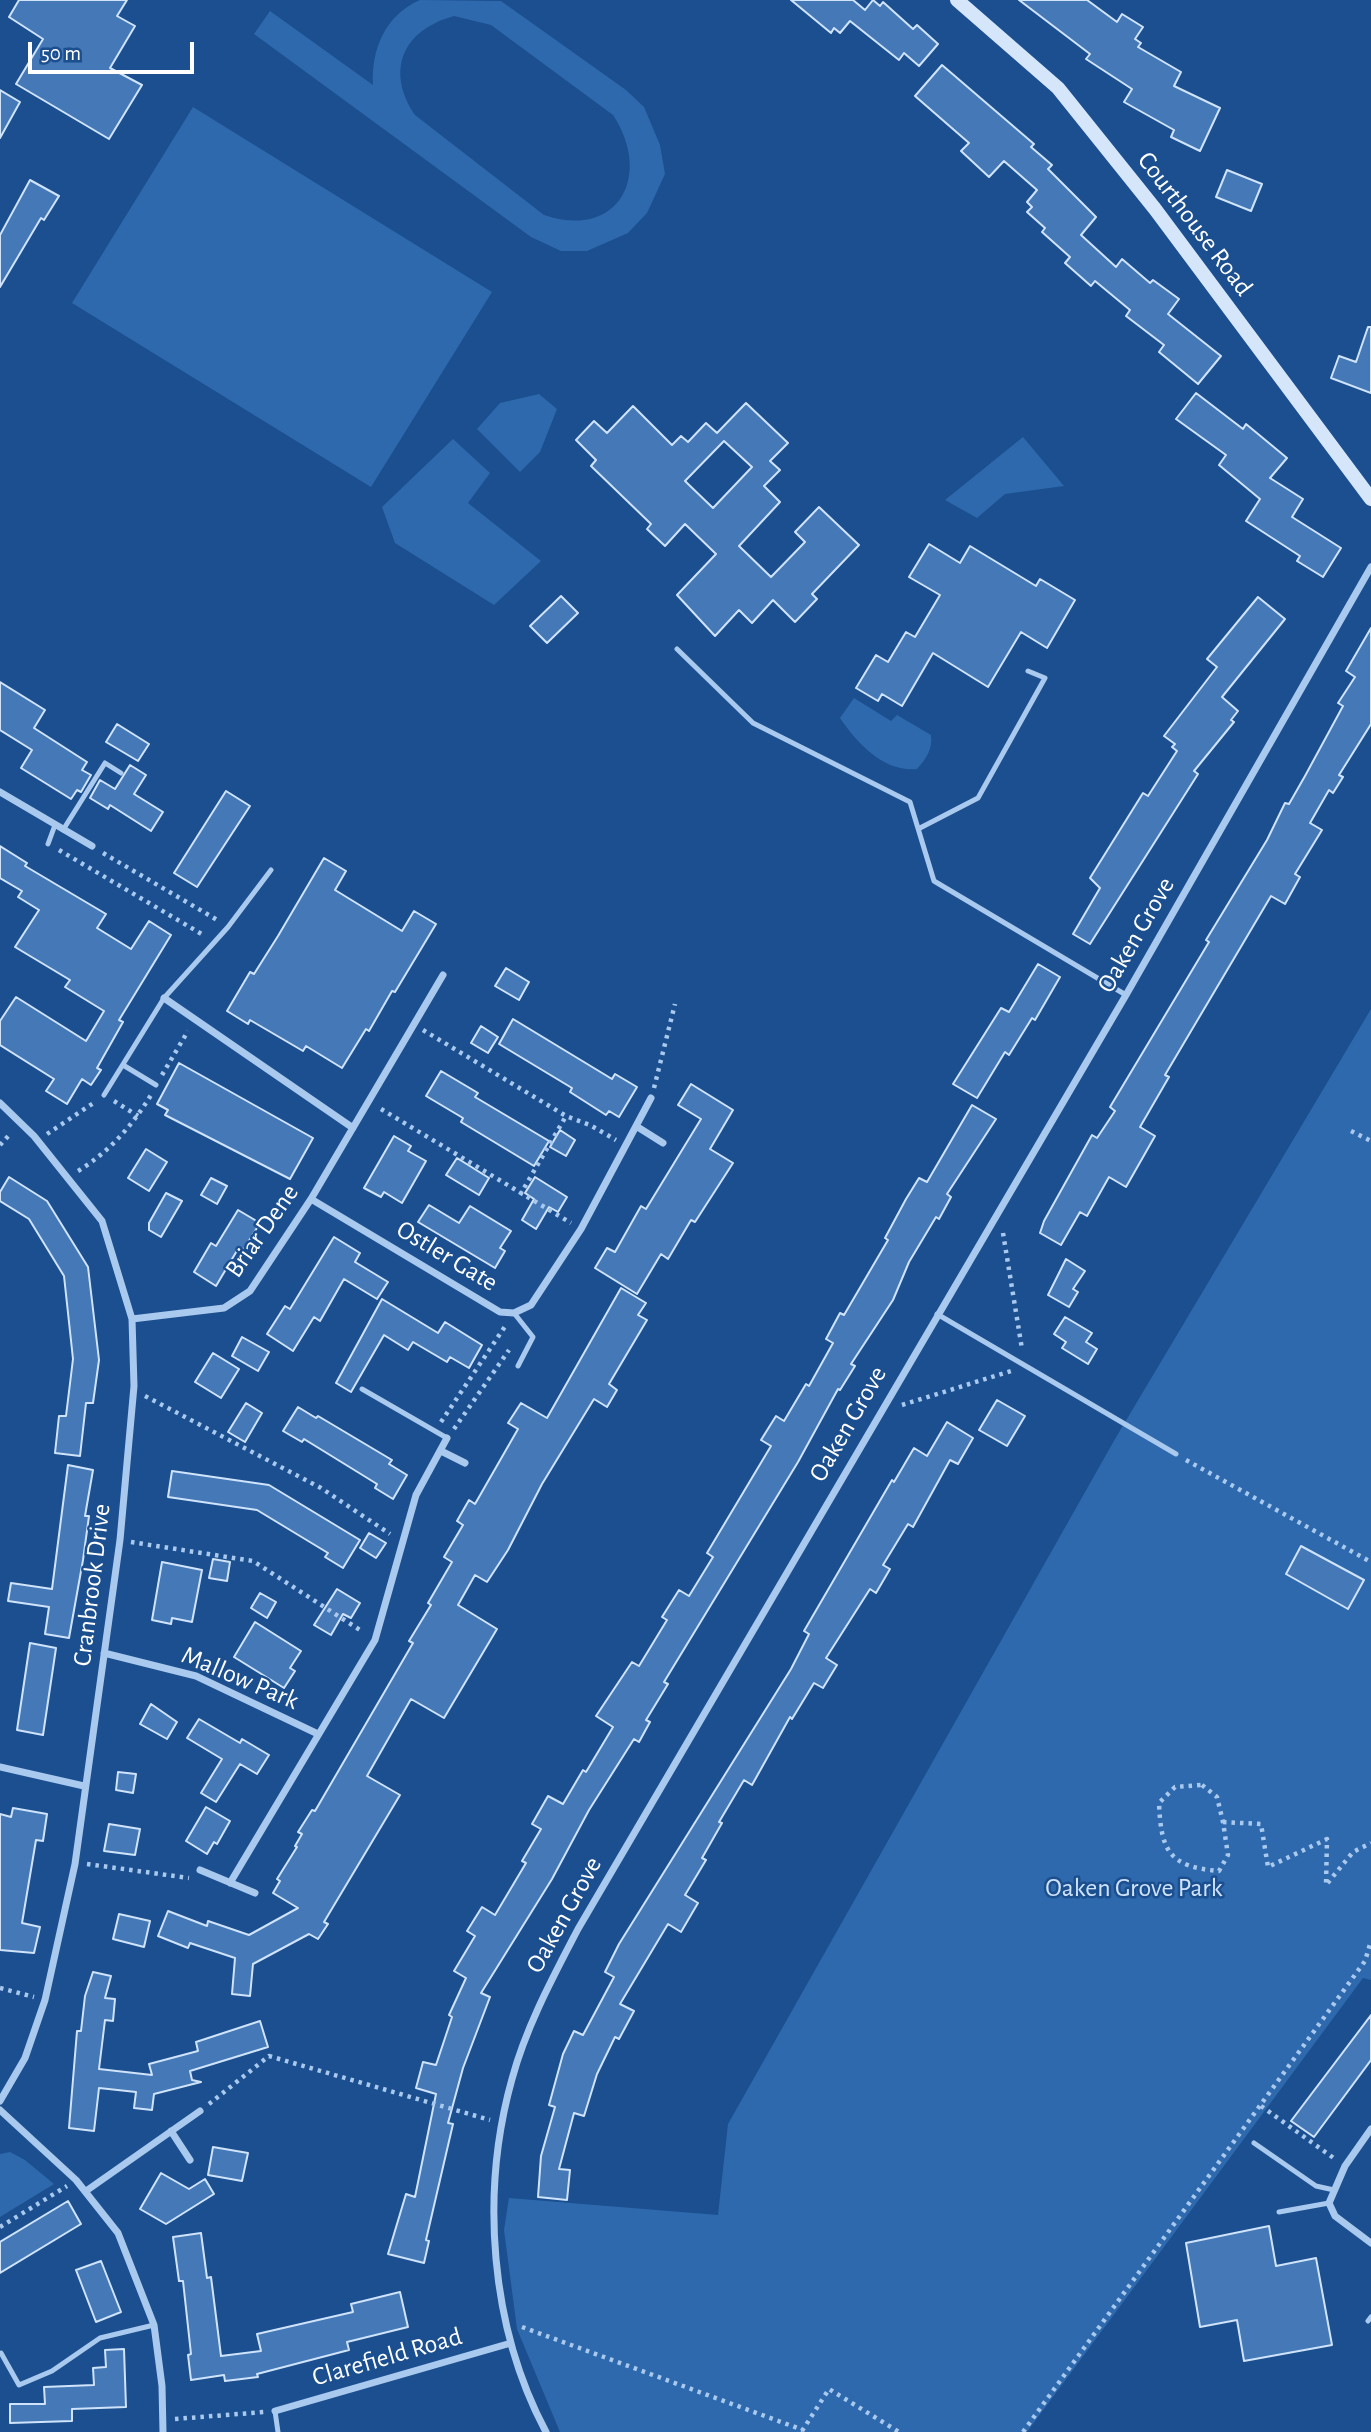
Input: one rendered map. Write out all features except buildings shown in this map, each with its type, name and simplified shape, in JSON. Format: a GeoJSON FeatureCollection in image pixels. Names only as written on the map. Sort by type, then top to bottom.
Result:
{"type":"FeatureCollection","features":[{"type":"Feature","properties":{"kind":"street","name":"Courthouse Road"},"geometry":{"type":"LineString","coordinates":[[957,0],[1058,88],[1155,209],[1371,499]]}},
{"type":"Feature","properties":{"kind":"street","name":"Oaken Grove"},"geometry":{"type":"LineString","coordinates":[[546,2432],[507,2329],[494,2233],[495,2166],[501,2121],[512,2076],[544,1994],[578,1928],[1126,995],[1371,567]]}},
{"type":"Feature","properties":{"kind":"street"},"geometry":{"type":"LineString","coordinates":[[0,792],[92,846]]}},
{"type":"Feature","properties":{"kind":"street","name":"Briar Dene"},"geometry":{"type":"LineString","coordinates":[[132,1319],[224,1308],[250,1291],[311,1199],[443,975]]}},
{"type":"Feature","properties":{"kind":"street"},"geometry":{"type":"LineString","coordinates":[[164,998],[353,1128]]}},
{"type":"Feature","properties":{"kind":"street","name":"Ostler Gate"},"geometry":{"type":"LineString","coordinates":[[311,1199],[500,1312],[514,1313],[531,1305],[581,1229],[651,1098]]}},
{"type":"Feature","properties":{"kind":"street","name":"Cranbrook Drive"},"geometry":{"type":"LineString","coordinates":[[0,1102],[37,1141],[102,1221],[132,1319],[134,1386],[120,1540],[75,1864],[45,2000],[25,2058],[0,2101]]}},
{"type":"Feature","properties":{"kind":"street"},"geometry":{"type":"LineString","coordinates":[[636,1126],[663,1143]]}},
{"type":"Feature","properties":{"kind":"street","name":"Mallow Park"},"geometry":{"type":"LineString","coordinates":[[230,1883],[375,1640],[416,1494],[447,1438]]}},
{"type":"Feature","properties":{"kind":"street"},"geometry":{"type":"LineString","coordinates":[[440,1451],[465,1463]]}},
{"type":"Feature","properties":{"kind":"street","name":"Mallow Park"},"geometry":{"type":"LineString","coordinates":[[104,1653],[196,1676],[318,1734]]}},
{"type":"Feature","properties":{"kind":"street"},"geometry":{"type":"LineString","coordinates":[[0,1767],[84,1786]]}},
{"type":"Feature","properties":{"kind":"street"},"geometry":{"type":"LineString","coordinates":[[200,1870],[255,1893]]}},
{"type":"Feature","properties":{"kind":"street"},"geometry":{"type":"LineString","coordinates":[[0,2110],[76,2180],[118,2233],[154,2325],[162,2386],[163,2432]]}},
{"type":"Feature","properties":{"kind":"street"},"geometry":{"type":"LineString","coordinates":[[86,2191],[200,2111]]}},
{"type":"Feature","properties":{"kind":"street"},"geometry":{"type":"LineString","coordinates":[[1371,2129],[1345,2166],[1329,2203],[1335,2216],[1371,2243]]}},
{"type":"Feature","properties":{"kind":"street"},"geometry":{"type":"LineString","coordinates":[[172,2131],[190,2160]]}},
{"type":"Feature","properties":{"kind":"street","name":"Clarefield Road"},"geometry":{"type":"LineString","coordinates":[[275,2411],[511,2343]]}},
{"type":"Feature","properties":{"kind":"lane"},"geometry":{"type":"LineString","coordinates":[[677,649],[753,723],[909,802],[934,881],[1126,995]]}},
{"type":"Feature","properties":{"kind":"lane"},"geometry":{"type":"LineString","coordinates":[[919,828],[978,798],[1045,678],[1028,671]]}},
{"type":"Feature","properties":{"kind":"lane"},"geometry":{"type":"LineString","coordinates":[[48,844],[105,763],[121,773]]}},
{"type":"Feature","properties":{"kind":"lane"},"geometry":{"type":"LineString","coordinates":[[104,1095],[164,998],[228,927],[271,870]]}},
{"type":"Feature","properties":{"kind":"lane"},"geometry":{"type":"LineString","coordinates":[[123,1065],[156,1085]]}},
{"type":"Feature","properties":{"kind":"lane"},"geometry":{"type":"LineString","coordinates":[[514,1313],[533,1337],[518,1366]]}},
{"type":"Feature","properties":{"kind":"lane"},"geometry":{"type":"LineString","coordinates":[[937,1314],[1176,1454]]}},
{"type":"Feature","properties":{"kind":"lane"},"geometry":{"type":"LineString","coordinates":[[362,1390],[447,1438]]}},
{"type":"Feature","properties":{"kind":"lane"},"geometry":{"type":"LineString","coordinates":[[1254,2143],[1316,2186],[1334,2190]]}},
{"type":"Feature","properties":{"kind":"lane"},"geometry":{"type":"LineString","coordinates":[[1279,2212],[1329,2203]]}},
{"type":"Feature","properties":{"kind":"lane"},"geometry":{"type":"LineString","coordinates":[[1,2353],[19,2385],[52,2371],[100,2337],[154,2325]]}},
{"type":"Feature","properties":{"kind":"lane"},"geometry":{"type":"LineString","coordinates":[[275,2411],[278,2432]]}},
{"type":"Feature","properties":{"kind":"path"},"geometry":{"type":"LineString","coordinates":[[48,844],[215,942]]}},
{"type":"Feature","properties":{"kind":"path"},"geometry":{"type":"LineString","coordinates":[[92,846],[228,927]]}},
{"type":"Feature","properties":{"kind":"path"},"geometry":{"type":"LineString","coordinates":[[651,1098],[675,1003]]}},
{"type":"Feature","properties":{"kind":"path"},"geometry":{"type":"LineString","coordinates":[[67,1178],[102,1156],[138,1116],[196,1019]]}},
{"type":"Feature","properties":{"kind":"path"},"geometry":{"type":"LineString","coordinates":[[415,1026],[566,1116],[590,1125],[626,1145]]}},
{"type":"Feature","properties":{"kind":"path"},"geometry":{"type":"LineString","coordinates":[[37,1141],[104,1095],[138,1116]]}},
{"type":"Feature","properties":{"kind":"path"},"geometry":{"type":"LineString","coordinates":[[368,1103],[410,1125],[520,1195],[581,1229]]}},
{"type":"Feature","properties":{"kind":"path"},"geometry":{"type":"LineString","coordinates":[[520,1195],[566,1116]]}},
{"type":"Feature","properties":{"kind":"path"},"geometry":{"type":"LineString","coordinates":[[1351,1130],[1371,1141]]}},
{"type":"Feature","properties":{"kind":"path"},"geometry":{"type":"LineString","coordinates":[[435,1432],[514,1313]]}},
{"type":"Feature","properties":{"kind":"path"},"geometry":{"type":"LineString","coordinates":[[447,1438],[491,1378],[524,1324]]}},
{"type":"Feature","properties":{"kind":"path"},"geometry":{"type":"LineString","coordinates":[[134,1386],[148,1398],[284,1467],[403,1542]]}},
{"type":"Feature","properties":{"kind":"path"},"geometry":{"type":"LineString","coordinates":[[1176,1454],[1371,1562]]}},
{"type":"Feature","properties":{"kind":"path"},"geometry":{"type":"LineString","coordinates":[[120,1540],[253,1561],[375,1640]]}},
{"type":"Feature","properties":{"kind":"path"},"geometry":{"type":"LineString","coordinates":[[1202,1785],[1217,1797],[1223,1822],[1228,1855],[1219,1871],[1196,1869],[1174,1858],[1160,1836],[1159,1803],[1175,1787],[1202,1785]]}},
{"type":"Feature","properties":{"kind":"path"},"geometry":{"type":"LineString","coordinates":[[1223,1822],[1261,1824],[1268,1867],[1327,1839],[1325,1885],[1353,1852],[1371,1843]]}},
{"type":"Feature","properties":{"kind":"path"},"geometry":{"type":"LineString","coordinates":[[75,1864],[191,1878],[200,1870]]}},
{"type":"Feature","properties":{"kind":"path"},"geometry":{"type":"LineString","coordinates":[[1023,2432],[1365,1961],[1371,1941]]}},
{"type":"Feature","properties":{"kind":"path"},"geometry":{"type":"LineString","coordinates":[[0,1988],[45,2000]]}},
{"type":"Feature","properties":{"kind":"path"},"geometry":{"type":"LineString","coordinates":[[200,2111],[269,2056],[485,2119],[501,2121]]}},
{"type":"Feature","properties":{"kind":"path"},"geometry":{"type":"LineString","coordinates":[[1261,2106],[1345,2166]]}},
{"type":"Feature","properties":{"kind":"path"},"geometry":{"type":"LineString","coordinates":[[0,2227],[76,2180]]}},
{"type":"Feature","properties":{"kind":"path"},"geometry":{"type":"LineString","coordinates":[[507,2329],[522,2327],[802,2431],[828,2389],[899,2432]]}},
{"type":"Feature","properties":{"kind":"path"},"geometry":{"type":"LineString","coordinates":[[162,2420],[275,2411]]}},
{"type":"Feature","properties":{"kind":"green space"},"geometry":{"type":"Polygon","coordinates":[[[420,0],[501,1],[626,90],[644,107],[660,145],[665,174],[647,213],[628,233],[587,251],[561,251],[531,237],[254,34],[270,11],[373,85],[375,59],[383,35],[389,24],[420,0]],[[454,16],[436,22],[411,42],[404,54],[401,83],[415,115],[544,215],[570,220],[592,218],[609,210],[621,197],[628,180],[629,160],[625,138],[613,115],[491,25],[454,16]]]}},
{"type":"Feature","properties":{"kind":"green space"},"geometry":{"type":"Polygon","coordinates":[[[193,107],[492,292],[371,487],[72,303],[193,107]]]}},
{"type":"Feature","properties":{"kind":"green space"},"geometry":{"type":"Polygon","coordinates":[[[539,394],[557,409],[540,452],[520,472],[477,429],[500,403],[539,394]]]}},
{"type":"Feature","properties":{"kind":"green space"},"geometry":{"type":"Polygon","coordinates":[[[1023,437],[1064,486],[1005,494],[977,518],[945,500],[1023,437]]]}},
{"type":"Feature","properties":{"kind":"green space"},"geometry":{"type":"Polygon","coordinates":[[[453,439],[490,473],[468,503],[541,561],[494,605],[395,543],[382,507],[453,439]]]}},
{"type":"Feature","properties":{"kind":"green space"},"geometry":{"type":"Polygon","coordinates":[[[854,698],[891,721],[897,715],[931,735],[928,754],[917,769],[905,769],[882,761],[855,737],[840,718],[854,698]]]}},
{"type":"Feature","properties":{"kind":"green space","name":"Oaken Grove Park"},"geometry":{"type":"Polygon","coordinates":[[[1371,1009],[1371,1980],[1363,1978],[1027,2432],[560,2432],[517,2329],[504,2230],[509,2198],[718,2215],[728,2124],[1115,1439],[1371,1009]]]}},
{"type":"Feature","properties":{"kind":"green space"},"geometry":{"type":"Polygon","coordinates":[[[10,2152],[25,2160],[54,2184],[0,2217],[0,2154],[10,2152]]]}}]}
